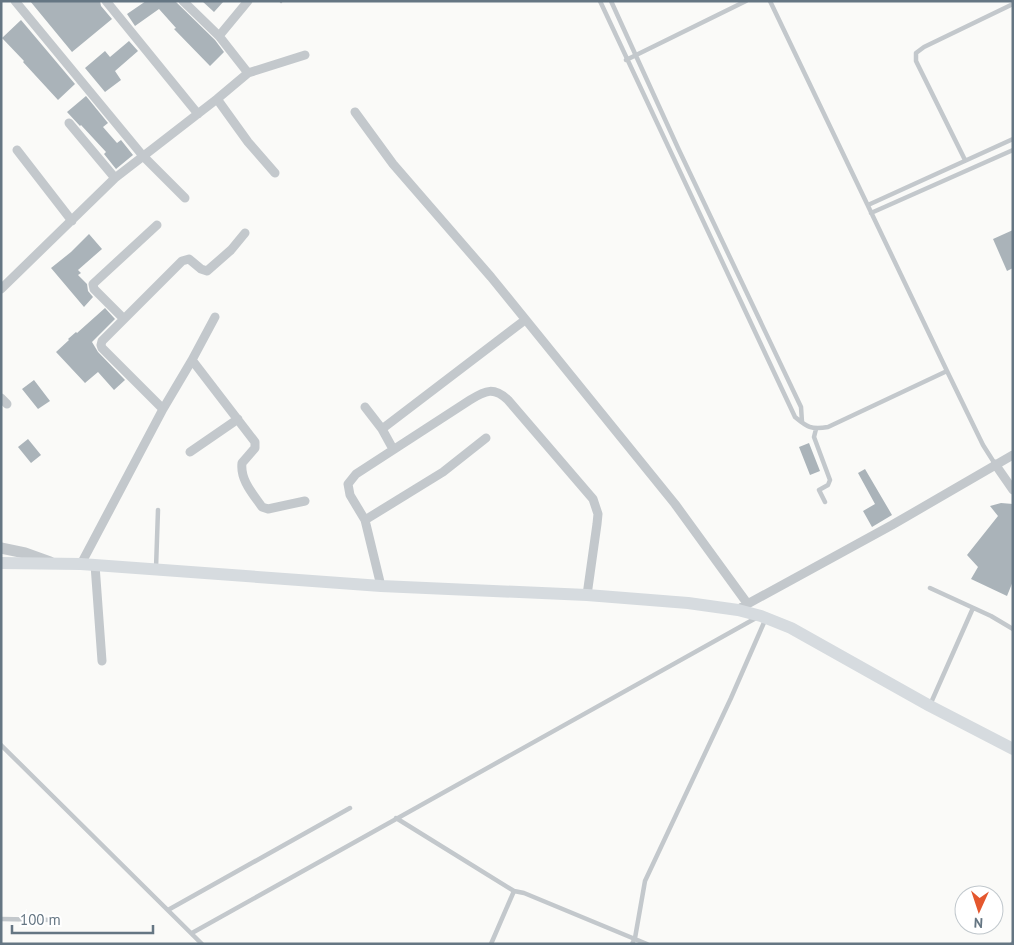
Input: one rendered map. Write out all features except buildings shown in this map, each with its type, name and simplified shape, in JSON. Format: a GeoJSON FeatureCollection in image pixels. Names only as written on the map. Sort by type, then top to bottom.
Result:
{"type":"FeatureCollection","features":[{"type":"Feature","properties":{"kind":"main road"},"geometry":{"type":"LineString","coordinates":[[1,563],[81,564],[381,586],[587,595],[742,606],[791,628],[930,706],[1013,749]]}},
{"type":"Feature","properties":{"kind":"street"},"geometry":{"type":"LineString","coordinates":[[15,1],[143,156],[185,198]]}},
{"type":"Feature","properties":{"kind":"street"},"geometry":{"type":"LineString","coordinates":[[106,1],[198,114]]}},
{"type":"Feature","properties":{"kind":"street"},"geometry":{"type":"LineString","coordinates":[[183,1],[219,36],[248,73]]}},
{"type":"Feature","properties":{"kind":"street"},"geometry":{"type":"LineString","coordinates":[[219,36],[248,1]]}},
{"type":"Feature","properties":{"kind":"street"},"geometry":{"type":"LineString","coordinates":[[1,289],[115,178],[248,73],[305,56]]}},
{"type":"Feature","properties":{"kind":"street"},"geometry":{"type":"LineString","coordinates":[[217,99],[248,142],[275,173]]}},
{"type":"Feature","properties":{"kind":"street"},"geometry":{"type":"LineString","coordinates":[[355,112],[393,164],[427,201],[689,522],[742,606],[892,525],[1013,455]]}},
{"type":"Feature","properties":{"kind":"street"},"geometry":{"type":"LineString","coordinates":[[69,122],[115,178]]}},
{"type":"Feature","properties":{"kind":"street"},"geometry":{"type":"LineString","coordinates":[[17,150],[72,221]]}},
{"type":"Feature","properties":{"kind":"street"},"geometry":{"type":"LineString","coordinates":[[124,319],[94,289],[93,284],[157,225]]}},
{"type":"Feature","properties":{"kind":"street"},"geometry":{"type":"LineString","coordinates":[[163,409],[102,348],[102,341],[182,261],[189,259],[208,271],[231,250],[244,234]]}},
{"type":"Feature","properties":{"kind":"street"},"geometry":{"type":"LineString","coordinates":[[81,564],[163,409],[215,317]]}},
{"type":"Feature","properties":{"kind":"street"},"geometry":{"type":"LineString","coordinates":[[382,429],[525,320]]}},
{"type":"Feature","properties":{"kind":"street"},"geometry":{"type":"LineString","coordinates":[[192,360],[256,445],[242,463],[242,473],[262,507],[268,509],[305,501]]}},
{"type":"Feature","properties":{"kind":"street"},"geometry":{"type":"LineString","coordinates":[[381,586],[365,520],[350,495],[348,484],[356,474],[393,448],[482,393],[491,391],[500,392],[508,400],[593,500],[598,514],[598,524],[587,595]]}},
{"type":"Feature","properties":{"kind":"street"},"geometry":{"type":"LineString","coordinates":[[365,407],[382,429],[393,448]]}},
{"type":"Feature","properties":{"kind":"street"},"geometry":{"type":"LineString","coordinates":[[190,452],[238,419]]}},
{"type":"Feature","properties":{"kind":"street"},"geometry":{"type":"LineString","coordinates":[[365,520],[443,472],[486,438]]}},
{"type":"Feature","properties":{"kind":"street"},"geometry":{"type":"LineString","coordinates":[[995,464],[1013,490]]}},
{"type":"Feature","properties":{"kind":"street"},"geometry":{"type":"LineString","coordinates":[[1,548],[25,553],[53,563]]}},
{"type":"Feature","properties":{"kind":"street"},"geometry":{"type":"LineString","coordinates":[[95,565],[102,661]]}},
{"type":"Feature","properties":{"kind":"lane"},"geometry":{"type":"LineString","coordinates":[[600,1],[791,411],[802,422],[816,429],[840,422],[946,371]]}},
{"type":"Feature","properties":{"kind":"lane"},"geometry":{"type":"LineString","coordinates":[[611,1],[802,407],[802,422]]}},
{"type":"Feature","properties":{"kind":"lane"},"geometry":{"type":"LineString","coordinates":[[626,60],[746,1]]}},
{"type":"Feature","properties":{"kind":"lane"},"geometry":{"type":"LineString","coordinates":[[770,1],[946,371],[983,445],[995,464]]}},
{"type":"Feature","properties":{"kind":"lane"},"geometry":{"type":"LineString","coordinates":[[965,160],[916,61],[916,53],[924,47],[1013,4]]}},
{"type":"Feature","properties":{"kind":"lane"},"geometry":{"type":"LineString","coordinates":[[868,205],[1013,139]]}},
{"type":"Feature","properties":{"kind":"lane"},"geometry":{"type":"LineString","coordinates":[[871,213],[1013,150]]}},
{"type":"Feature","properties":{"kind":"lane"},"geometry":{"type":"LineString","coordinates":[[816,429],[814,438],[830,480],[828,485],[819,490],[825,502]]}},
{"type":"Feature","properties":{"kind":"lane"},"geometry":{"type":"LineString","coordinates":[[156,569],[158,510]]}},
{"type":"Feature","properties":{"kind":"lane"},"geometry":{"type":"LineString","coordinates":[[930,588],[974,608],[1013,629]]}},
{"type":"Feature","properties":{"kind":"lane"},"geometry":{"type":"LineString","coordinates":[[930,706],[974,608]]}},
{"type":"Feature","properties":{"kind":"lane"},"geometry":{"type":"LineString","coordinates":[[192,933],[396,818],[763,616]]}},
{"type":"Feature","properties":{"kind":"lane"},"geometry":{"type":"LineString","coordinates":[[632,944],[635,938],[645,881],[731,698],[763,616]]}},
{"type":"Feature","properties":{"kind":"lane"},"geometry":{"type":"LineString","coordinates":[[1,745],[202,944]]}},
{"type":"Feature","properties":{"kind":"lane"},"geometry":{"type":"LineString","coordinates":[[168,910],[350,808]]}},
{"type":"Feature","properties":{"kind":"lane"},"geometry":{"type":"LineString","coordinates":[[396,818],[514,890],[647,944]]}},
{"type":"Feature","properties":{"kind":"lane"},"geometry":{"type":"LineString","coordinates":[[491,944],[514,890]]}},
{"type":"Feature","properties":{"kind":"lane"},"geometry":{"type":"LineString","coordinates":[[1,918],[55,920]]}}]}
